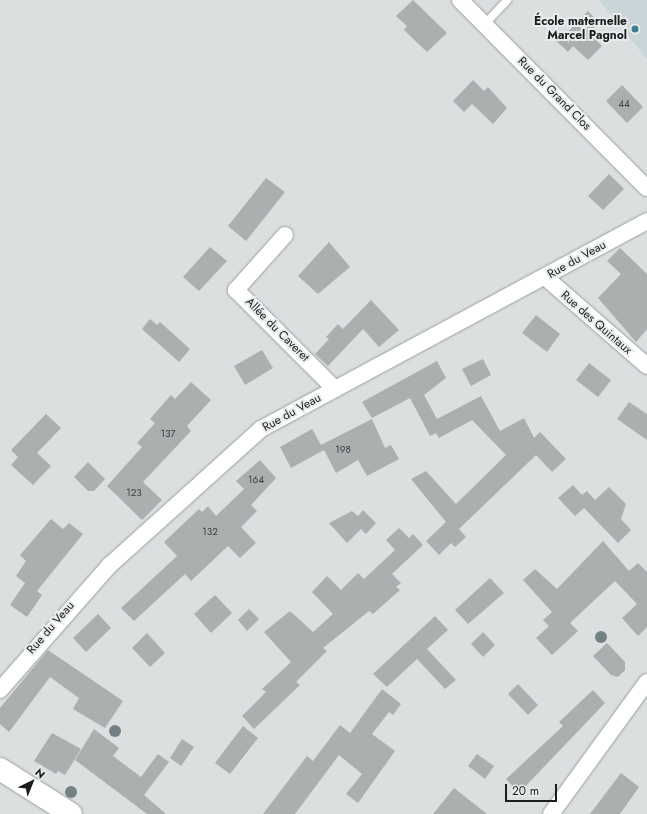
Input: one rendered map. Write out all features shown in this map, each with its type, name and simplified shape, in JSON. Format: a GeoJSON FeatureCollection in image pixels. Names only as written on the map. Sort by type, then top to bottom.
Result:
{"type":"FeatureCollection","features":[{"type":"Feature","properties":{"kind":"main road"},"geometry":{"type":"LineString","coordinates":[[0,769],[71,814]]}},
{"type":"Feature","properties":{"kind":"street","name":"Rue du Grand Clos"},"geometry":{"type":"LineString","coordinates":[[460,0],[647,188]]}},
{"type":"Feature","properties":{"kind":"street","name":"Rue du Veau"},"geometry":{"type":"LineString","coordinates":[[0,690],[79,597],[172,506],[261,429],[545,278],[647,221]]}},
{"type":"Feature","properties":{"kind":"street","name":"Allée du Caveret"},"geometry":{"type":"LineString","coordinates":[[285,235],[236,290],[335,389]]}},
{"type":"Feature","properties":{"kind":"street","name":"Rue des Quintaux"},"geometry":{"type":"LineString","coordinates":[[545,278],[647,366]]}},
{"type":"Feature","properties":{"kind":"street"},"geometry":{"type":"LineString","coordinates":[[551,814],[647,682]]}},
{"type":"Feature","properties":{"kind":"lane"},"geometry":{"type":"LineString","coordinates":[[485,24],[507,0]]}},
{"type":"Feature","properties":{"kind":"shaded area","name":"École maternelle Marcel Pagnol"},"geometry":{"type":"Polygon","coordinates":[[[599,0],[647,0],[647,59],[599,0]]]}},
{"type":"Feature","properties":{"kind":"building"},"geometry":{"type":"Polygon","coordinates":[[[413,0],[447,33],[427,52],[404,30],[407,26],[396,16],[413,0]]]}},
{"type":"Feature","properties":{"kind":"building"},"geometry":{"type":"Polygon","coordinates":[[[588,11],[599,23],[589,33],[602,46],[588,60],[573,46],[568,52],[551,36],[565,35],[588,11]]]}},
{"type":"Feature","properties":{"kind":"building"},"geometry":{"type":"Polygon","coordinates":[[[473,80],[484,91],[488,87],[507,108],[493,124],[472,104],[464,112],[453,101],[473,80]]]}},
{"type":"Feature","properties":{"kind":"building"},"geometry":{"type":"Polygon","coordinates":[[[622,85],[643,107],[627,123],[606,101],[622,85]]]}},
{"type":"Feature","properties":{"kind":"building"},"geometry":{"type":"Polygon","coordinates":[[[609,174],[624,189],[603,210],[588,196],[609,174]]]}},
{"type":"Feature","properties":{"kind":"building"},"geometry":{"type":"Polygon","coordinates":[[[266,178],[285,192],[246,241],[228,226],[266,178]]]}},
{"type":"Feature","properties":{"kind":"building"},"geometry":{"type":"Polygon","coordinates":[[[329,242],[350,267],[318,294],[298,276],[329,242]]]}},
{"type":"Feature","properties":{"kind":"building"},"geometry":{"type":"Polygon","coordinates":[[[210,247],[227,261],[199,291],[183,277],[210,247]]]}},
{"type":"Feature","properties":{"kind":"building"},"geometry":{"type":"Polygon","coordinates":[[[620,248],[647,274],[647,329],[636,342],[598,298],[621,274],[607,261],[620,248]]]}},
{"type":"Feature","properties":{"kind":"building"},"geometry":{"type":"Polygon","coordinates":[[[371,300],[399,330],[379,347],[363,329],[328,366],[315,354],[329,339],[326,337],[338,324],[343,329],[371,300]]]}},
{"type":"Feature","properties":{"kind":"building"},"geometry":{"type":"Polygon","coordinates":[[[536,315],[560,334],[547,352],[522,333],[536,315]]]}},
{"type":"Feature","properties":{"kind":"building"},"geometry":{"type":"Polygon","coordinates":[[[150,319],[157,325],[160,322],[190,349],[179,362],[142,329],[150,319]]]}},
{"type":"Feature","properties":{"kind":"building"},"geometry":{"type":"Polygon","coordinates":[[[262,350],[273,368],[245,385],[234,366],[262,350]]]}},
{"type":"Feature","properties":{"kind":"building"},"geometry":{"type":"Polygon","coordinates":[[[483,359],[491,375],[471,386],[462,369],[483,359]]]}},
{"type":"Feature","properties":{"kind":"building"},"geometry":{"type":"Polygon","coordinates":[[[437,361],[446,378],[424,395],[437,419],[481,396],[500,431],[524,418],[534,438],[540,432],[566,459],[552,472],[536,455],[459,529],[466,537],[455,547],[451,543],[439,555],[426,541],[446,522],[411,479],[426,471],[456,504],[506,455],[472,420],[439,438],[436,433],[430,436],[410,398],[372,418],[362,402],[437,361]]]}},
{"type":"Feature","properties":{"kind":"building"},"geometry":{"type":"Polygon","coordinates":[[[589,363],[611,380],[598,397],[576,380],[589,363]]]}},
{"type":"Feature","properties":{"kind":"building"},"geometry":{"type":"Polygon","coordinates":[[[191,382],[211,400],[187,426],[191,431],[143,482],[162,500],[142,520],[107,486],[142,447],[137,443],[155,423],[150,419],[171,395],[175,399],[191,382]]]}},
{"type":"Feature","properties":{"kind":"building"},"geometry":{"type":"Polygon","coordinates":[[[629,402],[647,414],[647,440],[617,419],[629,402]]]}},
{"type":"Feature","properties":{"kind":"building"},"geometry":{"type":"Polygon","coordinates":[[[46,414],[61,428],[37,453],[51,466],[33,485],[11,465],[18,457],[11,450],[46,414]]]}},
{"type":"Feature","properties":{"kind":"building"},"geometry":{"type":"Polygon","coordinates":[[[372,419],[385,448],[391,445],[399,459],[367,476],[358,460],[336,473],[324,450],[291,468],[280,447],[312,429],[321,445],[372,419]]]}},
{"type":"Feature","properties":{"kind":"building"},"geometry":{"type":"Polygon","coordinates":[[[260,460],[276,478],[251,505],[257,511],[241,527],[256,543],[240,558],[228,546],[191,581],[185,574],[134,621],[121,608],[177,556],[164,542],[199,509],[202,512],[208,506],[216,516],[244,489],[236,481],[260,460]]]}},
{"type":"Feature","properties":{"kind":"building"},"geometry":{"type":"Polygon","coordinates":[[[88,462],[105,479],[94,491],[88,491],[74,477],[88,462]]]}},
{"type":"Feature","properties":{"kind":"building"},"geometry":{"type":"Polygon","coordinates":[[[573,485],[582,495],[587,491],[595,500],[609,487],[626,504],[621,519],[631,530],[618,543],[584,508],[575,516],[558,498],[573,485]]]}},
{"type":"Feature","properties":{"kind":"building"},"geometry":{"type":"Polygon","coordinates":[[[363,510],[376,523],[366,534],[361,529],[347,543],[329,523],[352,511],[358,516],[363,510]]]}},
{"type":"Feature","properties":{"kind":"building"},"geometry":{"type":"Polygon","coordinates":[[[51,519],[63,529],[69,523],[83,534],[37,591],[42,595],[27,617],[10,605],[25,583],[16,576],[26,561],[20,555],[51,519]]]}},
{"type":"Feature","properties":{"kind":"building"},"geometry":{"type":"Polygon","coordinates":[[[399,528],[409,538],[413,534],[423,545],[392,574],[401,583],[396,587],[400,590],[373,614],[369,611],[323,648],[327,651],[296,682],[300,685],[254,729],[242,716],[266,692],[262,689],[291,662],[264,632],[290,611],[313,632],[333,614],[312,592],[327,576],[341,590],[358,573],[364,579],[395,550],[386,540],[399,528]]]}},
{"type":"Feature","properties":{"kind":"building"},"geometry":{"type":"Polygon","coordinates":[[[603,541],[629,571],[638,563],[647,572],[647,627],[638,636],[622,618],[637,604],[615,581],[570,623],[578,631],[552,655],[536,638],[549,626],[543,620],[552,612],[523,580],[535,569],[557,589],[603,541]]]}},
{"type":"Feature","properties":{"kind":"building"},"geometry":{"type":"Polygon","coordinates":[[[490,578],[504,593],[468,624],[455,610],[490,578]]]}},
{"type":"Feature","properties":{"kind":"building"},"geometry":{"type":"Polygon","coordinates":[[[215,595],[232,613],[211,633],[194,614],[215,595]]]}},
{"type":"Feature","properties":{"kind":"building"},"geometry":{"type":"Polygon","coordinates":[[[249,609],[259,619],[247,631],[238,620],[249,609]]]}},
{"type":"Feature","properties":{"kind":"building"},"geometry":{"type":"Polygon","coordinates":[[[98,614],[111,628],[86,652],[73,638],[98,614]]]}},
{"type":"Feature","properties":{"kind":"building"},"geometry":{"type":"Polygon","coordinates":[[[435,616],[448,630],[427,649],[456,680],[445,689],[417,659],[387,687],[373,674],[435,616]]]}},
{"type":"Feature","properties":{"kind":"building"},"geometry":{"type":"Polygon","coordinates":[[[483,632],[495,645],[483,657],[471,644],[483,632]]]}},
{"type":"Feature","properties":{"kind":"building"},"geometry":{"type":"Polygon","coordinates":[[[147,633],[165,653],[150,667],[132,648],[147,633]]]}},
{"type":"Feature","properties":{"kind":"building"},"geometry":{"type":"Polygon","coordinates":[[[607,643],[625,662],[625,670],[618,677],[611,675],[593,656],[607,643]]]}},
{"type":"Feature","properties":{"kind":"building"},"geometry":{"type":"Polygon","coordinates":[[[48,650],[123,701],[105,728],[73,709],[79,698],[50,677],[9,732],[0,724],[0,708],[48,650]]]}},
{"type":"Feature","properties":{"kind":"building"},"geometry":{"type":"Polygon","coordinates":[[[518,684],[538,705],[528,715],[508,694],[518,684]]]}},
{"type":"Feature","properties":{"kind":"building"},"geometry":{"type":"Polygon","coordinates":[[[382,689],[401,704],[393,715],[389,712],[372,734],[395,751],[358,803],[346,794],[362,774],[339,755],[295,814],[263,814],[307,756],[313,761],[340,725],[350,733],[382,689]]]}},
{"type":"Feature","properties":{"kind":"building"},"geometry":{"type":"Polygon","coordinates":[[[593,690],[605,703],[519,793],[506,779],[563,726],[559,722],[593,690]]]}},
{"type":"Feature","properties":{"kind":"building"},"geometry":{"type":"Polygon","coordinates":[[[243,726],[258,738],[230,774],[215,763],[243,726]]]}},
{"type":"Feature","properties":{"kind":"building"},"geometry":{"type":"Polygon","coordinates":[[[94,729],[119,748],[113,756],[141,777],[158,754],[169,762],[144,795],[166,814],[147,814],[75,760],[94,729]]]}},
{"type":"Feature","properties":{"kind":"building"},"geometry":{"type":"Polygon","coordinates":[[[52,733],[81,749],[65,775],[58,771],[56,774],[34,761],[52,733]]]}},
{"type":"Feature","properties":{"kind":"building"},"geometry":{"type":"Polygon","coordinates":[[[182,739],[194,747],[181,766],[170,758],[182,739]]]}},
{"type":"Feature","properties":{"kind":"building"},"geometry":{"type":"Polygon","coordinates":[[[477,754],[494,766],[485,779],[468,766],[477,754]]]}},
{"type":"Feature","properties":{"kind":"building"},"geometry":{"type":"Polygon","coordinates":[[[621,773],[639,787],[620,814],[590,814],[621,773]]]}},
{"type":"Feature","properties":{"kind":"building"},"geometry":{"type":"Polygon","coordinates":[[[454,788],[487,814],[433,814],[454,788]]]}},
{"type":"Feature","properties":{"kind":"place","name":"École maternelle Marcel Pagnol"},"geometry":{"type":"Point","coordinates":[635,29]}}]}
